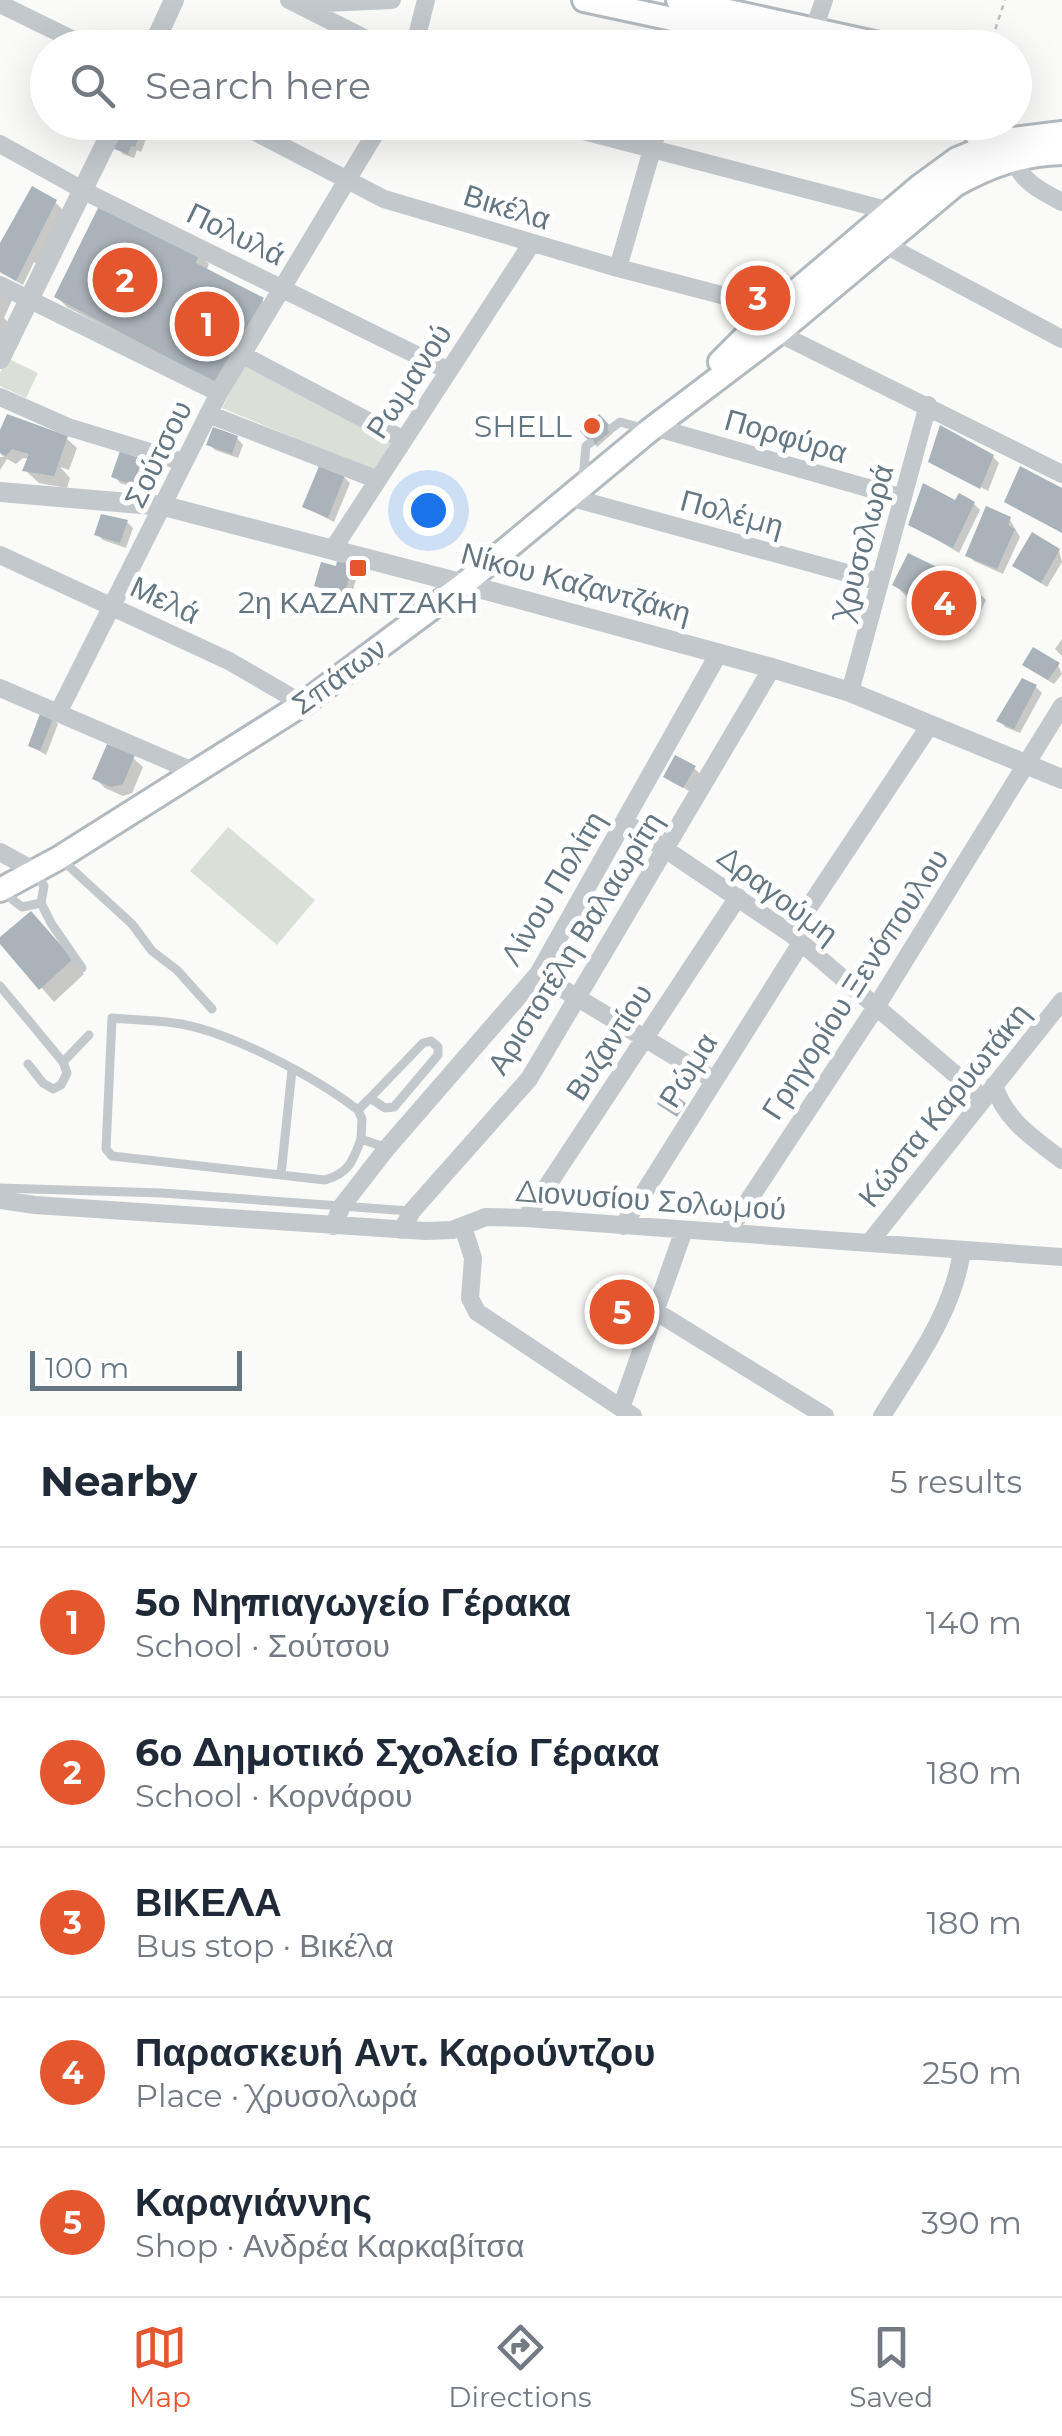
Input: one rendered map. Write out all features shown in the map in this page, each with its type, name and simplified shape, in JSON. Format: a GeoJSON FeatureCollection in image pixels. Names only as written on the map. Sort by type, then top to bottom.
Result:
{"type":"FeatureCollection","features":[{"type":"Feature","properties":{"kind":"main road"},"geometry":{"type":"LineString","coordinates":[[584,0],[682,11],[773,30]]}},
{"type":"Feature","properties":{"kind":"main road","name":"Σπάτων"},"geometry":{"type":"LineString","coordinates":[[1032,139],[1062,132]]}},
{"type":"Feature","properties":{"kind":"main road","name":"Σπάτων"},"geometry":{"type":"LineString","coordinates":[[1,890],[59,858],[303,704],[464,584],[652,429],[776,321],[890,211],[946,167],[998,146],[1025,140]]}},
{"type":"Feature","properties":{"kind":"main road","name":"Σπάτων"},"geometry":{"type":"LineString","coordinates":[[776,321],[884,244],[998,146],[1062,153]]}},
{"type":"Feature","properties":{"kind":"street"},"geometry":{"type":"LineString","coordinates":[[160,30],[174,0]]}},
{"type":"Feature","properties":{"kind":"street"},"geometry":{"type":"LineString","coordinates":[[293,2],[392,0]]}},
{"type":"Feature","properties":{"kind":"street"},"geometry":{"type":"LineString","coordinates":[[418,30],[426,0]]}},
{"type":"Feature","properties":{"kind":"street"},"geometry":{"type":"LineString","coordinates":[[814,30],[824,0]]}},
{"type":"Feature","properties":{"kind":"street"},"geometry":{"type":"LineString","coordinates":[[293,2],[348,30]]}},
{"type":"Feature","properties":{"kind":"street"},"geometry":{"type":"LineString","coordinates":[[0,4],[53,30]]}},
{"type":"Feature","properties":{"kind":"street"},"geometry":{"type":"LineString","coordinates":[[0,359],[107,140]]}},
{"type":"Feature","properties":{"kind":"street","name":"Βικέλα"},"geometry":{"type":"LineString","coordinates":[[270,140],[384,199],[618,268],[776,321],[1062,474]]}},
{"type":"Feature","properties":{"kind":"street","name":"Σούτσου"},"geometry":{"type":"LineString","coordinates":[[58,714],[219,393],[371,140]]}},
{"type":"Feature","properties":{"kind":"street"},"geometry":{"type":"LineString","coordinates":[[616,140],[890,211]]}},
{"type":"Feature","properties":{"kind":"street"},"geometry":{"type":"LineString","coordinates":[[618,268],[656,140]]}},
{"type":"Feature","properties":{"kind":"street","name":"Πολυλά"},"geometry":{"type":"LineString","coordinates":[[0,144],[82,190],[448,371]]}},
{"type":"Feature","properties":{"kind":"street"},"geometry":{"type":"LineString","coordinates":[[998,146],[1024,179],[1062,202]]}},
{"type":"Feature","properties":{"kind":"street","name":"Ρωμανού"},"geometry":{"type":"LineString","coordinates":[[332,549],[532,243]]}},
{"type":"Feature","properties":{"kind":"street"},"geometry":{"type":"LineString","coordinates":[[884,244],[1062,338]]}},
{"type":"Feature","properties":{"kind":"street"},"geometry":{"type":"LineString","coordinates":[[0,285],[219,393]]}},
{"type":"Feature","properties":{"kind":"street"},"geometry":{"type":"LineString","coordinates":[[241,354],[404,440]]}},
{"type":"Feature","properties":{"kind":"street"},"geometry":{"type":"LineString","coordinates":[[0,397],[68,427],[184,462]]}},
{"type":"Feature","properties":{"kind":"street","name":"Χρυσολωρά"},"geometry":{"type":"LineString","coordinates":[[850,692],[928,405]]}},
{"type":"Feature","properties":{"kind":"street"},"geometry":{"type":"LineString","coordinates":[[208,414],[378,480]]}},
{"type":"Feature","properties":{"kind":"street","name":"Πορφύρα"},"geometry":{"type":"LineString","coordinates":[[652,429],[903,498]]}},
{"type":"Feature","properties":{"kind":"street","name":"Νίκου Καζαντζάκη"},"geometry":{"type":"LineString","coordinates":[[0,492],[164,506],[464,584],[850,692],[1062,779]]}},
{"type":"Feature","properties":{"kind":"street","name":"Πολέμη"},"geometry":{"type":"LineString","coordinates":[[576,492],[880,582]]}},
{"type":"Feature","properties":{"kind":"street","name":"Μελά"},"geometry":{"type":"LineString","coordinates":[[0,554],[229,661],[303,704]]}},
{"type":"Feature","properties":{"kind":"street","name":"Λίνου Πολίτη"},"geometry":{"type":"LineString","coordinates":[[333,1226],[342,1206],[387,1148],[538,974],[719,653]]}},
{"type":"Feature","properties":{"kind":"street","name":"Αριστοτέλη Βαλαωρίτη"},"geometry":{"type":"LineString","coordinates":[[402,1230],[412,1211],[528,1080],[772,668]]}},
{"type":"Feature","properties":{"kind":"street"},"geometry":{"type":"LineString","coordinates":[[0,688],[195,772]]}},
{"type":"Feature","properties":{"kind":"street","name":"Γρηγορίου Ξενόπουλου"},"geometry":{"type":"LineString","coordinates":[[728,1233],[876,1006],[1062,706]]}},
{"type":"Feature","properties":{"kind":"street","name":"Ρώμα"},"geometry":{"type":"LineString","coordinates":[[623,1226],[930,725]]}},
{"type":"Feature","properties":{"kind":"street","name":"Δραγούμη"},"geometry":{"type":"LineString","coordinates":[[625,822],[667,847],[796,939],[988,1092],[1010,1118],[1062,1160]]}},
{"type":"Feature","properties":{"kind":"street"},"geometry":{"type":"LineString","coordinates":[[0,852],[34,872]]}},
{"type":"Feature","properties":{"kind":"street","name":"Βυζαντίου"},"geometry":{"type":"LineString","coordinates":[[526,1218],[738,897]]}},
{"type":"Feature","properties":{"kind":"street"},"geometry":{"type":"LineString","coordinates":[[538,974],[714,1080]]}},
{"type":"Feature","properties":{"kind":"street","name":"Κώστα Καρυωτάκη"},"geometry":{"type":"LineString","coordinates":[[869,1243],[1062,1002]]}},
{"type":"Feature","properties":{"kind":"street","name":"Διονυσίου Σολωμού"},"geometry":{"type":"LineString","coordinates":[[0,1200],[441,1232],[486,1218],[526,1218],[1062,1258]]}},
{"type":"Feature","properties":{"kind":"street"},"geometry":{"type":"LineString","coordinates":[[463,1227],[473,1258],[470,1298],[477,1312],[627,1412],[684,1230]]}},
{"type":"Feature","properties":{"kind":"street"},"geometry":{"type":"LineString","coordinates":[[882,1416],[938,1323],[957,1280],[962,1251]]}},
{"type":"Feature","properties":{"kind":"street"},"geometry":{"type":"LineString","coordinates":[[656,1311],[825,1416]]}},
{"type":"Feature","properties":{"kind":"lane"},"geometry":{"type":"LineString","coordinates":[[612,428],[620,422],[652,429]]}},
{"type":"Feature","properties":{"kind":"lane"},"geometry":{"type":"LineString","coordinates":[[576,492],[586,446],[590,443]]}},
{"type":"Feature","properties":{"kind":"lane"},"geometry":{"type":"LineString","coordinates":[[59,858],[132,924],[152,950],[177,970],[212,1010]]}},
{"type":"Feature","properties":{"kind":"lane"},"geometry":{"type":"LineString","coordinates":[[34,872],[44,886],[42,903],[51,923],[82,968]]}},
{"type":"Feature","properties":{"kind":"lane"},"geometry":{"type":"LineString","coordinates":[[1,890],[22,907],[42,903]]}},
{"type":"Feature","properties":{"kind":"lane"},"geometry":{"type":"LineString","coordinates":[[0,986],[64,1062],[67,1073],[61,1085],[53,1089],[28,1064]]}},
{"type":"Feature","properties":{"kind":"lane"},"geometry":{"type":"LineString","coordinates":[[112,1018],[178,1023],[232,1040],[292,1070],[358,1110],[362,1119],[362,1139],[352,1165],[339,1176],[325,1180],[112,1156],[106,1150],[112,1018]]}},
{"type":"Feature","properties":{"kind":"lane"},"geometry":{"type":"LineString","coordinates":[[64,1062],[89,1035]]}},
{"type":"Feature","properties":{"kind":"lane"},"geometry":{"type":"LineString","coordinates":[[358,1110],[423,1043],[431,1041],[438,1047],[438,1054],[394,1107],[384,1108],[370,1098]]}},
{"type":"Feature","properties":{"kind":"lane"},"geometry":{"type":"LineString","coordinates":[[281,1175],[292,1070]]}},
{"type":"Feature","properties":{"kind":"lane"},"geometry":{"type":"LineString","coordinates":[[362,1139],[387,1148]]}},
{"type":"Feature","properties":{"kind":"lane"},"geometry":{"type":"LineString","coordinates":[[0,1188],[162,1192],[412,1211]]}},
{"type":"Feature","properties":{"kind":"path"},"geometry":{"type":"LineString","coordinates":[[996,30],[1004,0]]}},
{"type":"Feature","properties":{"kind":"shaded area"},"geometry":{"type":"Polygon","coordinates":[[[7,358],[38,373],[26,398],[0,386],[0,373],[7,358]]]}},
{"type":"Feature","properties":{"kind":"shaded area"},"geometry":{"type":"Polygon","coordinates":[[[246,362],[394,440],[375,471],[222,408],[246,362]]]}},
{"type":"Feature","properties":{"kind":"shaded area"},"geometry":{"type":"Polygon","coordinates":[[[228,827],[315,900],[277,945],[190,871],[228,827]]]}},
{"type":"Feature","properties":{"kind":"building"},"geometry":{"type":"Polygon","coordinates":[[[117,140],[138,140],[128,154],[114,149],[117,140]]]}},
{"type":"Feature","properties":{"kind":"building"},"geometry":{"type":"Polygon","coordinates":[[[32,186],[57,200],[16,281],[0,272],[0,243],[32,186]]]}},
{"type":"Feature","properties":{"kind":"building"},"geometry":{"type":"Polygon","coordinates":[[[100,204],[200,252],[196,263],[264,298],[214,382],[54,297],[100,204]]]}},
{"type":"Feature","properties":{"kind":"building"},"geometry":{"type":"Polygon","coordinates":[[[7,414],[68,436],[54,476],[22,471],[29,454],[12,449],[6,456],[0,453],[0,430],[7,414]]]}},
{"type":"Feature","properties":{"kind":"building"},"geometry":{"type":"Polygon","coordinates":[[[599,414],[613,429],[593,446],[580,431],[599,414]]]}},
{"type":"Feature","properties":{"kind":"building"},"geometry":{"type":"Polygon","coordinates":[[[940,425],[994,455],[980,489],[928,462],[940,425]]]}},
{"type":"Feature","properties":{"kind":"building"},"geometry":{"type":"Polygon","coordinates":[[[213,427],[238,436],[232,454],[206,445],[213,427]]]}},
{"type":"Feature","properties":{"kind":"building"},"geometry":{"type":"Polygon","coordinates":[[[120,451],[142,459],[133,485],[111,477],[120,451]]]}},
{"type":"Feature","properties":{"kind":"building"},"geometry":{"type":"Polygon","coordinates":[[[320,464],[345,475],[328,518],[302,507],[320,464]]]}},
{"type":"Feature","properties":{"kind":"building"},"geometry":{"type":"Polygon","coordinates":[[[1020,466],[1062,488],[1062,533],[1004,502],[1020,466]]]}},
{"type":"Feature","properties":{"kind":"building"},"geometry":{"type":"Polygon","coordinates":[[[923,483],[955,500],[959,493],[975,502],[953,548],[908,525],[923,483]]]}},
{"type":"Feature","properties":{"kind":"building"},"geometry":{"type":"Polygon","coordinates":[[[986,506],[1011,517],[1008,525],[1015,529],[997,569],[965,556],[986,506]]]}},
{"type":"Feature","properties":{"kind":"building"},"geometry":{"type":"Polygon","coordinates":[[[101,514],[128,520],[120,543],[94,535],[101,514]]]}},
{"type":"Feature","properties":{"kind":"building"},"geometry":{"type":"Polygon","coordinates":[[[1032,532],[1060,549],[1041,583],[1012,566],[1032,532]]]}},
{"type":"Feature","properties":{"kind":"building"},"geometry":{"type":"Polygon","coordinates":[[[908,553],[974,585],[956,621],[892,585],[908,553]]]}},
{"type":"Feature","properties":{"kind":"building"},"geometry":{"type":"Polygon","coordinates":[[[337,561],[353,565],[344,595],[314,586],[321,562],[336,566],[337,561]]]}},
{"type":"Feature","properties":{"kind":"building"},"geometry":{"type":"Polygon","coordinates":[[[1033,647],[1060,663],[1048,680],[1022,665],[1033,647]]]}},
{"type":"Feature","properties":{"kind":"building"},"geometry":{"type":"Polygon","coordinates":[[[1022,678],[1037,685],[1014,729],[996,721],[1022,678]]]}},
{"type":"Feature","properties":{"kind":"building"},"geometry":{"type":"Polygon","coordinates":[[[41,711],[54,716],[40,751],[28,746],[41,711]]]}},
{"type":"Feature","properties":{"kind":"building"},"geometry":{"type":"Polygon","coordinates":[[[107,744],[135,755],[123,784],[111,787],[92,779],[107,744]]]}},
{"type":"Feature","properties":{"kind":"building"},"geometry":{"type":"Polygon","coordinates":[[[675,755],[696,766],[683,788],[663,777],[675,755]]]}},
{"type":"Feature","properties":{"kind":"building"},"geometry":{"type":"Polygon","coordinates":[[[31,911],[73,959],[39,990],[0,944],[0,937],[31,911]]]}},
{"type":"Feature","properties":{"kind":"building"},"geometry":{"type":"Polygon","coordinates":[[[666,1089],[686,1103],[677,1117],[657,1104],[666,1089]]]}},
{"type":"Feature","properties":{"kind":"place","name":"6ο Δημοτικό Σχολείο Γέρακα"},"geometry":{"type":"Point","coordinates":[125,280]}},
{"type":"Feature","properties":{"kind":"place","name":"ΒΙΚΕΛΑ"},"geometry":{"type":"Point","coordinates":[758,298]}},
{"type":"Feature","properties":{"kind":"place","name":"5ο Νηπιαγωγείο Γέρακα"},"geometry":{"type":"Point","coordinates":[207,324]}},
{"type":"Feature","properties":{"kind":"place","name":"SHELL"},"geometry":{"type":"Point","coordinates":[592,426]}},
{"type":"Feature","properties":{"kind":"place","name":"2η ΚΑΖΑΝΤΖΑΚΗ"},"geometry":{"type":"Point","coordinates":[358,568]}},
{"type":"Feature","properties":{"kind":"place","name":"Παρασκευή Αντ. Καρούντζου"},"geometry":{"type":"Point","coordinates":[944,603]}},
{"type":"Feature","properties":{"kind":"place","name":"Καραγιάννης"},"geometry":{"type":"Point","coordinates":[622,1312]}}]}
